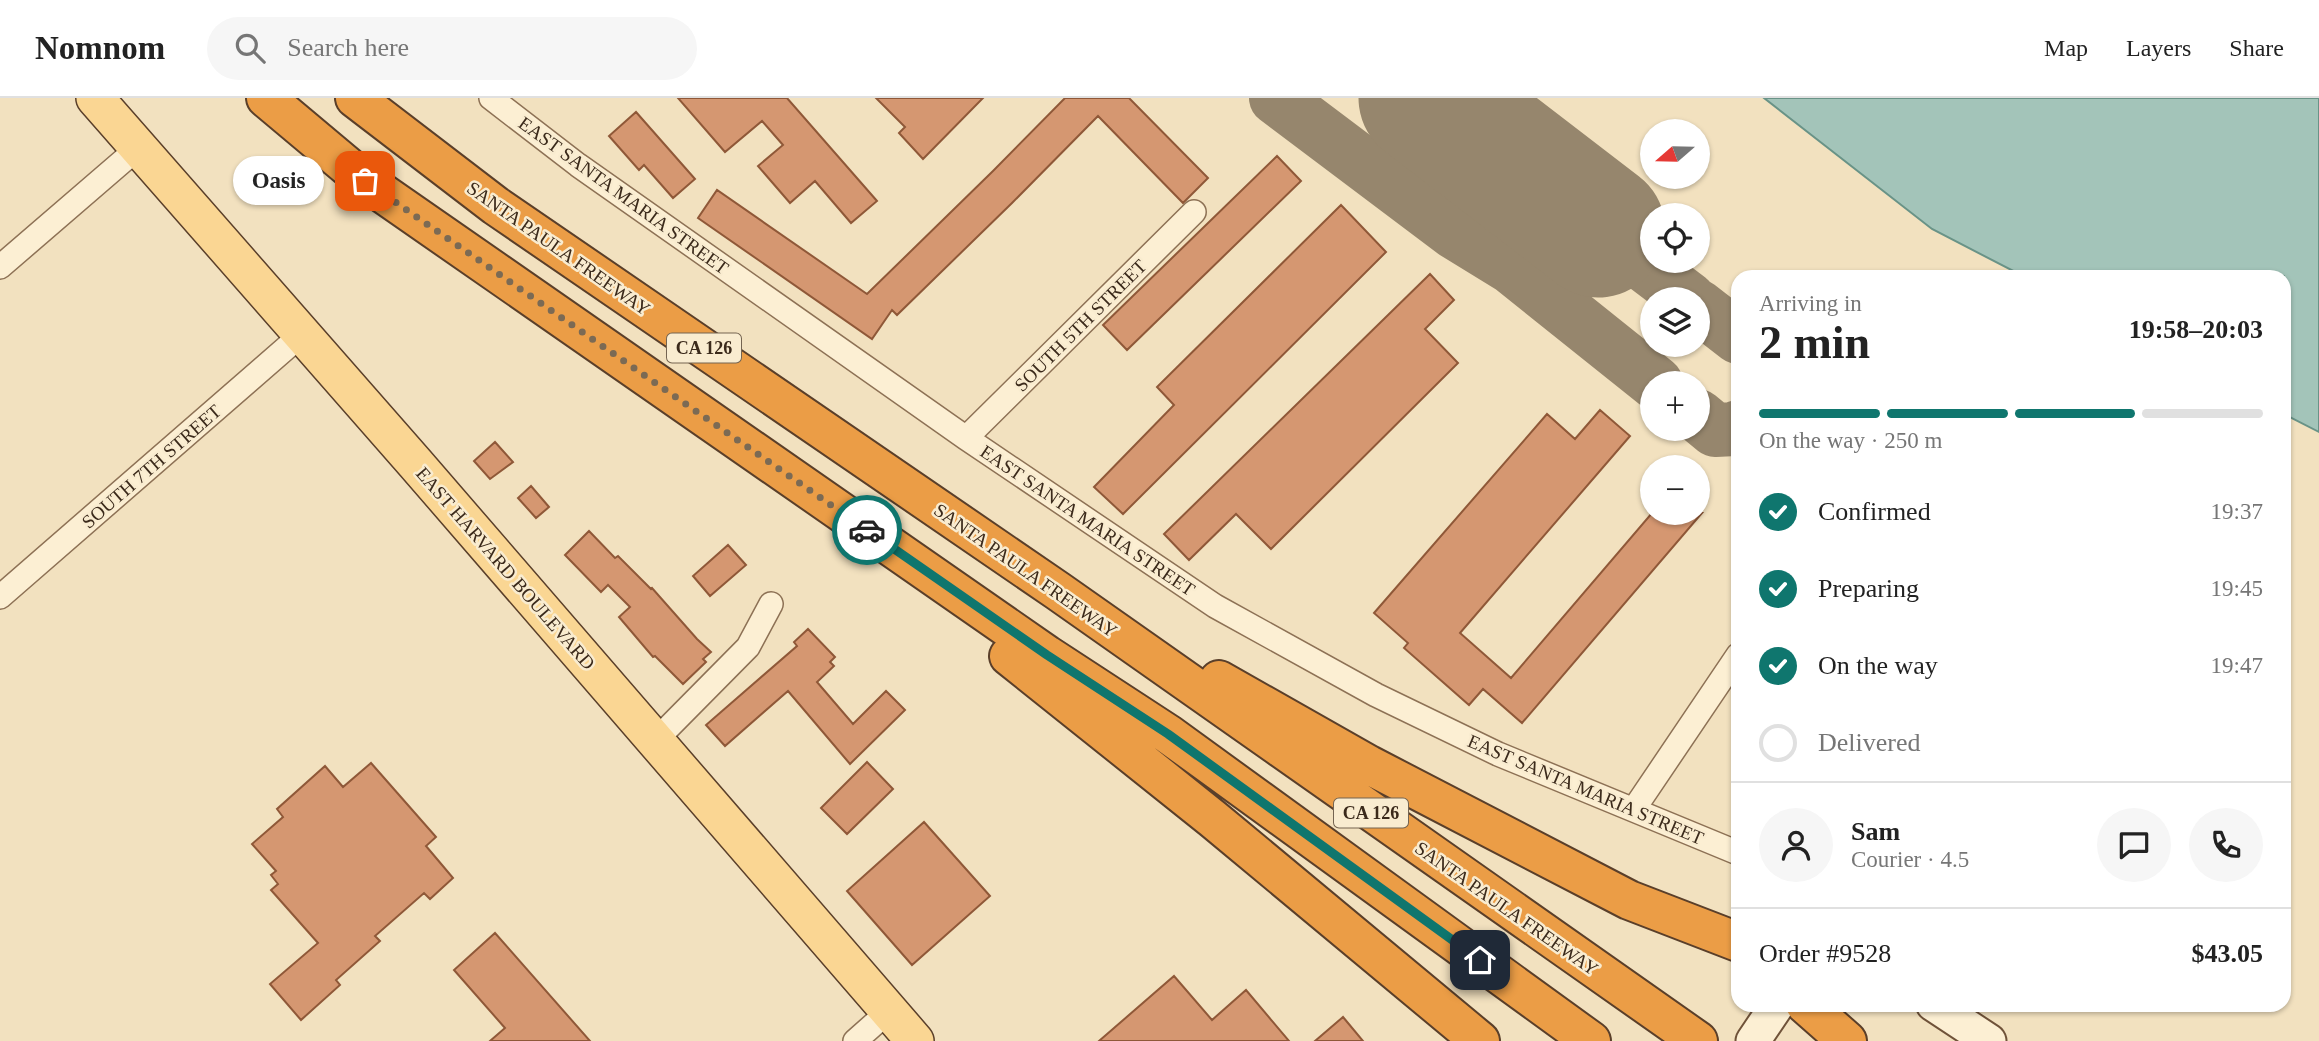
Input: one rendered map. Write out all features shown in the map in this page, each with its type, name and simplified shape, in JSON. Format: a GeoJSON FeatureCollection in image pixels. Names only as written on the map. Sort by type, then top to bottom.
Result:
{"type":"FeatureCollection","features":[{"type":"Feature","properties":{"kind":"highway","name":"CA 126"},"geometry":{"type":"LineString","coordinates":[[266,98],[365,181],[1047,655],[1168,734],[1591,1041]]}},
{"type":"Feature","properties":{"kind":"highway","name":"SANTA PAULA FREEWAY"},"geometry":{"type":"LineString","coordinates":[[355,98],[496,206],[1058,591],[1692,1037]]}},
{"type":"Feature","properties":{"kind":"highway"},"geometry":{"type":"LineString","coordinates":[[912,562],[957,614],[1213,819],[1480,1041]]}},
{"type":"Feature","properties":{"kind":"highway"},"geometry":{"type":"LineString","coordinates":[[1058,591],[1318,734],[1369,765],[1629,900],[1731,939]]}},
{"type":"Feature","properties":{"kind":"highway"},"geometry":{"type":"LineString","coordinates":[[1814,1012],[1847,1041]]}},
{"type":"Feature","properties":{"kind":"main road","name":"EAST HARVARD BOULEVARD"},"geometry":{"type":"LineString","coordinates":[[95,98],[915,1041]]}},
{"type":"Feature","properties":{"kind":"street","name":"EAST SANTA MARIA STREET"},"geometry":{"type":"LineString","coordinates":[[491,98],[578,165],[966,438],[1215,606],[1389,701],[1499,754],[1731,850]]}},
{"type":"Feature","properties":{"kind":"street"},"geometry":{"type":"LineString","coordinates":[[0,267],[138,148]]}},
{"type":"Feature","properties":{"kind":"street","name":"SOUTH 5TH STREET"},"geometry":{"type":"LineString","coordinates":[[966,438],[1194,212]]}},
{"type":"Feature","properties":{"kind":"street","name":"SOUTH 7TH STREET"},"geometry":{"type":"LineString","coordinates":[[0,597],[301,335]]}},
{"type":"Feature","properties":{"kind":"street"},"geometry":{"type":"LineString","coordinates":[[655,741],[748,647],[771,604]]}},
{"type":"Feature","properties":{"kind":"street"},"geometry":{"type":"LineString","coordinates":[[1634,809],[1731,665]]}},
{"type":"Feature","properties":{"kind":"street"},"geometry":{"type":"LineString","coordinates":[[855,1041],[889,1011]]}},
{"type":"Feature","properties":{"kind":"street"},"geometry":{"type":"LineString","coordinates":[[1753,1041],[1772,1012]]}},
{"type":"Feature","properties":{"kind":"street"},"geometry":{"type":"LineString","coordinates":[[1945,1012],[1989,1041]]}},
{"type":"Feature","properties":{"kind":"water"},"geometry":{"type":"Polygon","coordinates":[[[1764,98],[2319,98],[2319,432],[2291,418],[2291,270],[2011,270],[1932,229],[1764,98]]]}},
{"type":"Feature","properties":{"kind":"building"},"geometry":{"type":"Polygon","coordinates":[[[678,98],[787,98],[877,201],[851,223],[815,181],[790,203],[758,166],[783,145],[762,121],[725,152],[678,98]]]}},
{"type":"Feature","properties":{"kind":"building"},"geometry":{"type":"Polygon","coordinates":[[[876,98],[983,98],[923,159],[899,133],[905,127],[876,98]]]}},
{"type":"Feature","properties":{"kind":"building"},"geometry":{"type":"Polygon","coordinates":[[[1065,98],[1129,98],[1208,178],[1183,203],[1098,116],[897,315],[892,310],[872,339],[698,218],[717,190],[867,294],[1065,98]]]}},
{"type":"Feature","properties":{"kind":"building"},"geometry":{"type":"Polygon","coordinates":[[[636,112],[695,179],[673,198],[644,165],[639,170],[609,136],[636,112]]]}},
{"type":"Feature","properties":{"kind":"building"},"geometry":{"type":"Polygon","coordinates":[[[1277,156],[1301,181],[1127,350],[1103,325],[1277,156]]]}},
{"type":"Feature","properties":{"kind":"building"},"geometry":{"type":"Polygon","coordinates":[[[1341,205],[1386,252],[1123,514],[1094,487],[1174,405],[1157,387],[1341,205]]]}},
{"type":"Feature","properties":{"kind":"building"},"geometry":{"type":"Polygon","coordinates":[[[1430,274],[1454,300],[1425,329],[1458,363],[1271,549],[1236,514],[1189,560],[1164,534],[1430,274]]]}},
{"type":"Feature","properties":{"kind":"building"},"geometry":{"type":"Polygon","coordinates":[[[1600,410],[1630,436],[1460,633],[1511,678],[1642,525],[1692,525],[1522,723],[1483,689],[1469,705],[1404,648],[1408,643],[1374,613],[1547,414],[1575,439],[1600,410]]]}},
{"type":"Feature","properties":{"kind":"building"},"geometry":{"type":"Polygon","coordinates":[[[495,442],[513,462],[490,479],[474,461],[495,442]]]}},
{"type":"Feature","properties":{"kind":"building"},"geometry":{"type":"Polygon","coordinates":[[[531,486],[549,507],[536,518],[518,498],[531,486]]]}},
{"type":"Feature","properties":{"kind":"building"},"geometry":{"type":"Polygon","coordinates":[[[589,531],[615,558],[618,556],[652,588],[711,652],[703,659],[706,662],[683,684],[653,657],[619,617],[630,607],[608,585],[601,592],[565,555],[589,531]]]}},
{"type":"Feature","properties":{"kind":"building"},"geometry":{"type":"Polygon","coordinates":[[[728,545],[746,565],[710,596],[693,576],[728,545]]]}},
{"type":"Feature","properties":{"kind":"building"},"geometry":{"type":"Polygon","coordinates":[[[808,629],[835,657],[830,662],[834,666],[817,682],[853,724],[886,691],[905,710],[850,764],[788,691],[725,746],[706,725],[797,646],[794,642],[808,629]]]}},
{"type":"Feature","properties":{"kind":"building"},"geometry":{"type":"Polygon","coordinates":[[[867,762],[893,789],[847,834],[821,808],[867,762]]]}},
{"type":"Feature","properties":{"kind":"building"},"geometry":{"type":"Polygon","coordinates":[[[371,763],[436,837],[426,846],[453,878],[430,899],[424,893],[375,936],[380,941],[336,980],[340,985],[301,1020],[270,984],[318,943],[271,890],[278,884],[271,875],[276,871],[252,844],[283,817],[277,809],[325,766],[343,787],[371,763]]]}},
{"type":"Feature","properties":{"kind":"building"},"geometry":{"type":"Polygon","coordinates":[[[924,822],[990,896],[912,965],[847,891],[924,822]]]}},
{"type":"Feature","properties":{"kind":"building"},"geometry":{"type":"Polygon","coordinates":[[[495,933],[590,1041],[490,1041],[505,1028],[454,970],[495,933]]]}},
{"type":"Feature","properties":{"kind":"building"},"geometry":{"type":"Polygon","coordinates":[[[1174,976],[1212,1020],[1246,990],[1289,1041],[1099,1041],[1174,976]]]}},
{"type":"Feature","properties":{"kind":"building"},"geometry":{"type":"Polygon","coordinates":[[[1343,1017],[1363,1041],[1315,1041],[1343,1017]]]}},
{"type":"Feature","properties":{"kind":"taxiway"},"geometry":{"type":"LineString","coordinates":[[1276,98],[1454,232],[1511,267],[1641,371]]}},
{"type":"Feature","properties":{"kind":"taxiway"},"geometry":{"type":"LineString","coordinates":[[1598,230],[1673,287]]}},
{"type":"Feature","properties":{"kind":"taxiway"},"geometry":{"type":"LineString","coordinates":[[1710,315],[1731,332]]}},
{"type":"Feature","properties":{"kind":"taxiway"},"geometry":{"type":"LineString","coordinates":[[1710,426],[1715,430],[1731,429]]}},
{"type":"Feature","properties":{"kind":"runway"},"geometry":{"type":"LineString","coordinates":[[1426,98],[1598,230]]}},
{"type":"Feature","properties":{"kind":"way so far"},"geometry":{"type":"LineString","coordinates":[[365,181],[867,530]]}},
{"type":"Feature","properties":{"kind":"place","name":"Oasis"},"geometry":{"type":"Point","coordinates":[365,181]}},
{"type":"Feature","properties":{"kind":"route"},"geometry":{"type":"LineString","coordinates":[[867,530],[1047,655],[1168,734],[1480,960]]}}]}
